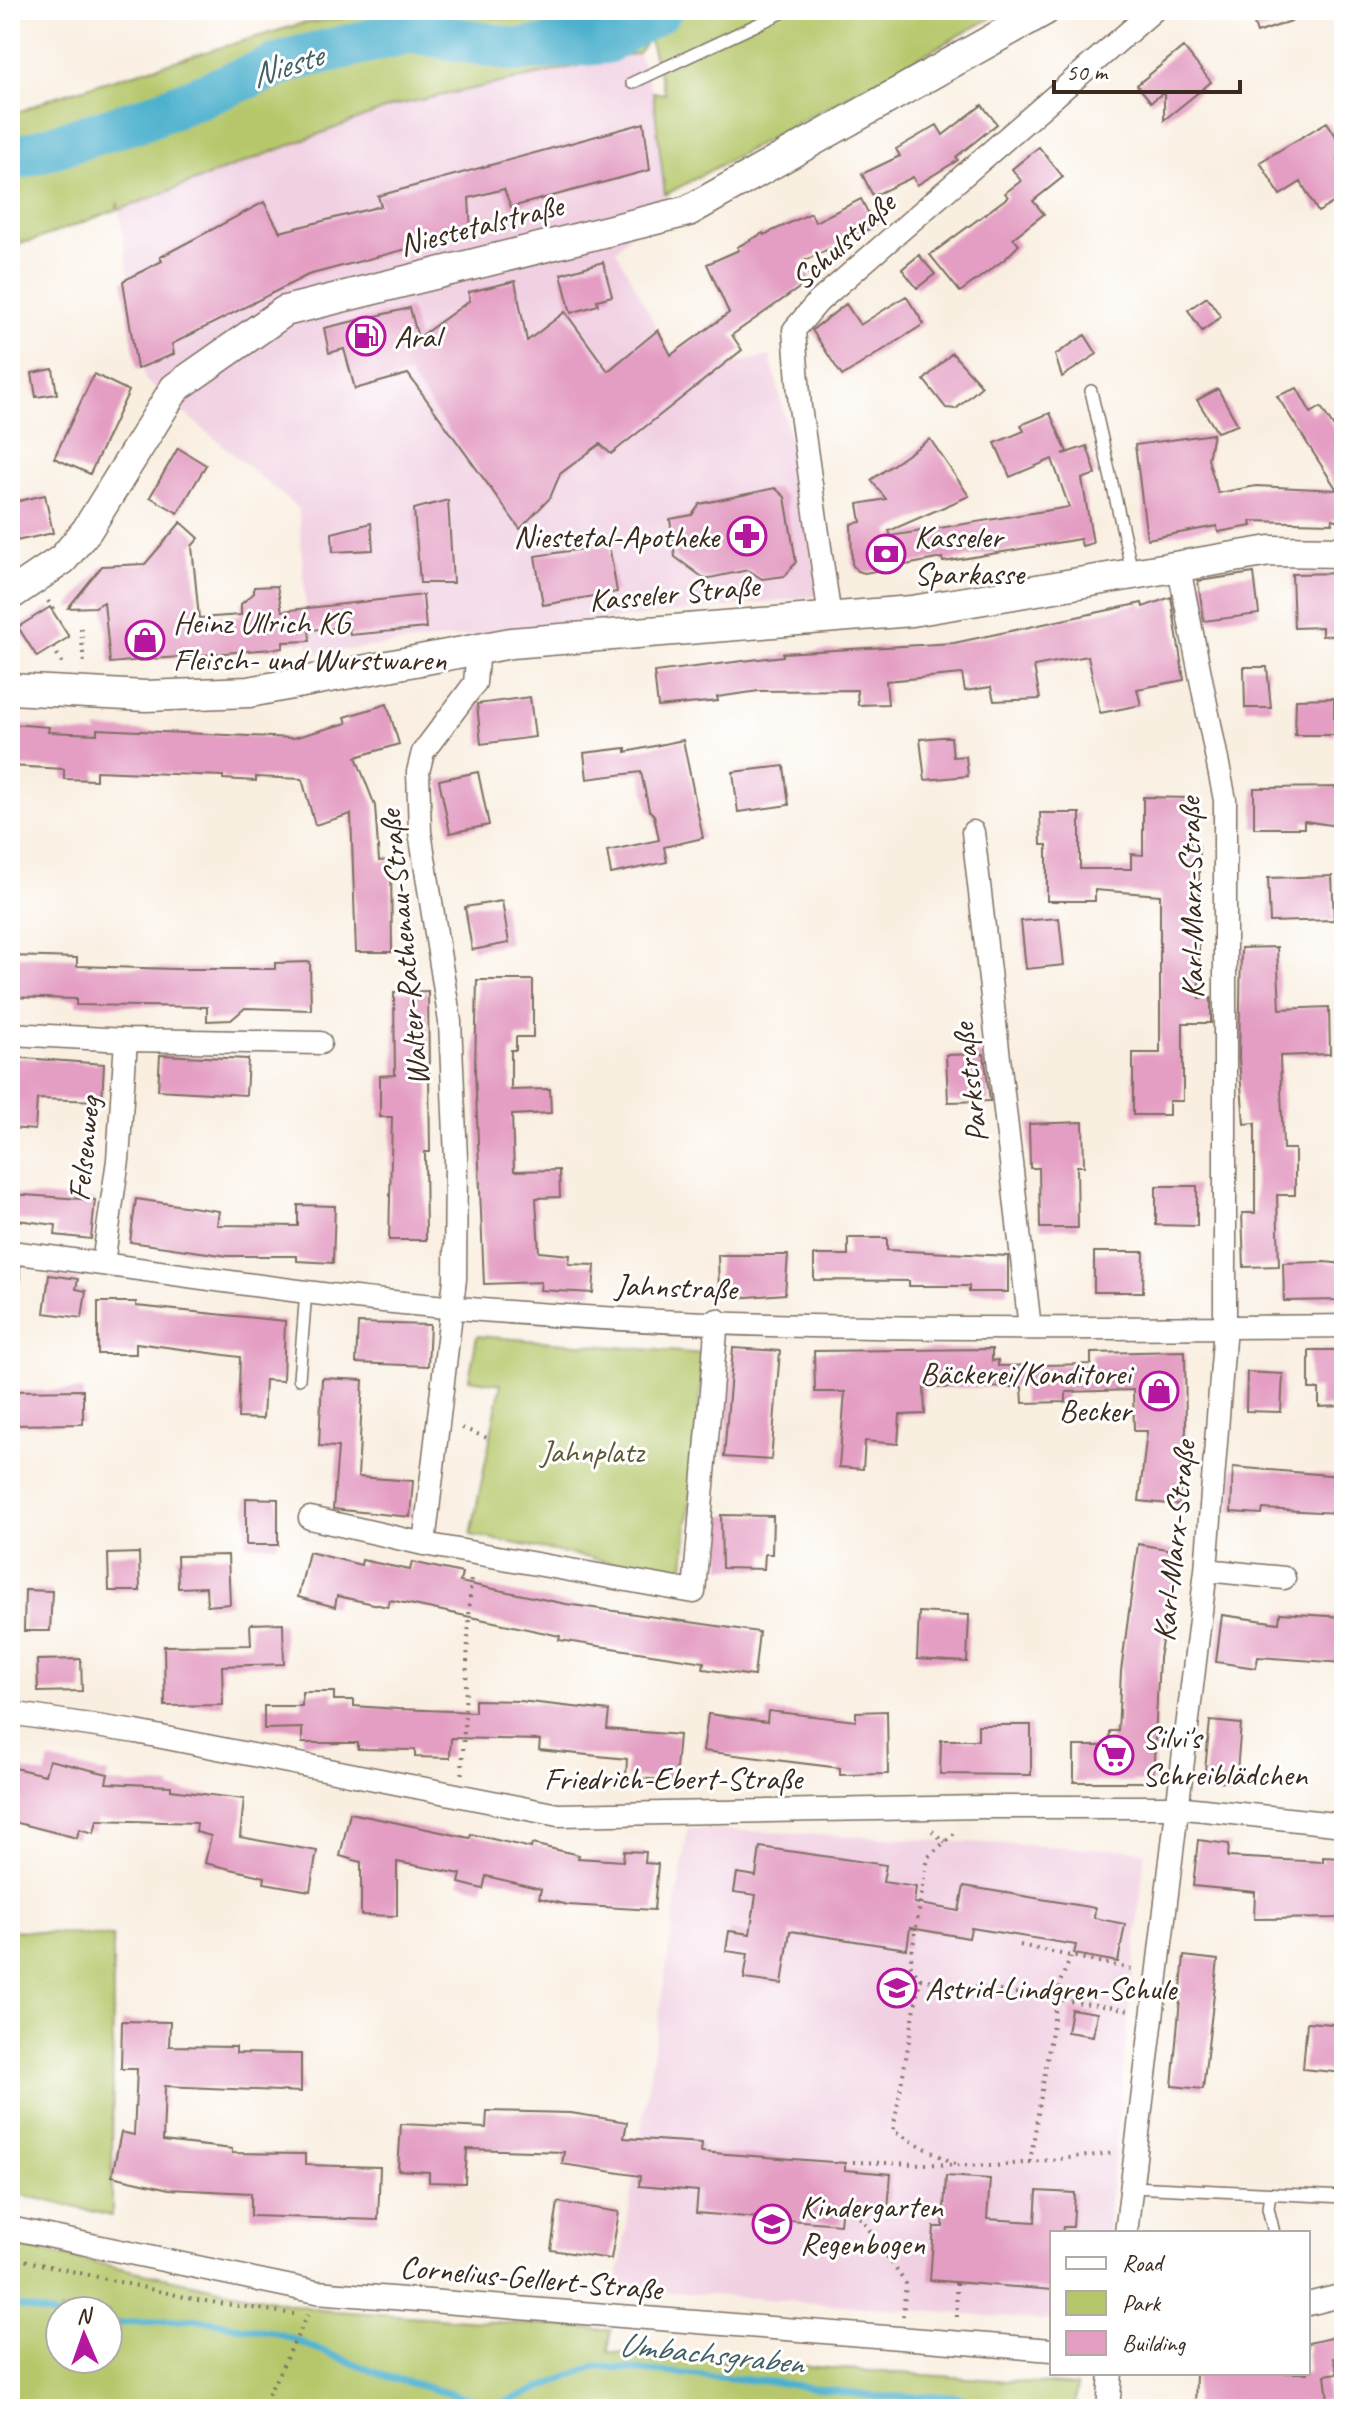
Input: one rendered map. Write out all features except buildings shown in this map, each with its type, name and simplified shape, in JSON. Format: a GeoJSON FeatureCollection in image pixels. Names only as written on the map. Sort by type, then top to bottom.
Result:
{"type":"FeatureCollection","features":[{"type":"Feature","properties":{"kind":"main road","name":"Niestetalstraße"},"geometry":{"type":"LineString","coordinates":[[10,595],[63,559],[87,530],[175,388],[285,311],[688,211],[1045,10]]}},
{"type":"Feature","properties":{"kind":"main road","name":"Kasseler Straße"},"geometry":{"type":"LineString","coordinates":[[10,689],[146,696],[249,692],[478,649],[667,628],[912,611],[1270,551],[1344,552]]}},
{"type":"Feature","properties":{"kind":"street","name":"Schulstraße"},"geometry":{"type":"LineString","coordinates":[[830,618],[800,407],[794,330],[818,302],[1154,10]]}},
{"type":"Feature","properties":{"kind":"street","name":"Karl-Marx-Straße"},"geometry":{"type":"LineString","coordinates":[[1126,2231],[1206,1570],[1225,1327],[1225,800],[1179,568]]}},
{"type":"Feature","properties":{"kind":"street","name":"Walter-Rathenau-Straße"},"geometry":{"type":"LineString","coordinates":[[450,1305],[455,1279],[456,1218],[450,1022],[442,953],[420,832],[418,772],[423,752],[475,683],[478,649]]}},
{"type":"Feature","properties":{"kind":"street","name":"Parkstraße"},"geometry":{"type":"LineString","coordinates":[[973,832],[1030,1328]]}},
{"type":"Feature","properties":{"kind":"street"},"geometry":{"type":"LineString","coordinates":[[10,1034],[126,1040],[320,1043]]}},
{"type":"Feature","properties":{"kind":"street","name":"Felsenweg"},"geometry":{"type":"LineString","coordinates":[[103,1263],[118,1160],[126,1040]]}},
{"type":"Feature","properties":{"kind":"street","name":"Jahnstraße"},"geometry":{"type":"LineString","coordinates":[[12,1253],[385,1301],[717,1320],[1030,1328],[1344,1326]]}},
{"type":"Feature","properties":{"kind":"street"},"geometry":{"type":"LineString","coordinates":[[424,1544],[450,1305]]}},
{"type":"Feature","properties":{"kind":"street"},"geometry":{"type":"LineString","coordinates":[[310,1518],[424,1544],[694,1592],[717,1320]]}},
{"type":"Feature","properties":{"kind":"street"},"geometry":{"type":"LineString","coordinates":[[1206,1570],[1284,1578]]}},
{"type":"Feature","properties":{"kind":"street","name":"Friedrich-Ebert-Straße"},"geometry":{"type":"LineString","coordinates":[[10,1713],[136,1732],[558,1815],[983,1807],[1176,1807],[1344,1825]]}},
{"type":"Feature","properties":{"kind":"street","name":"Cornelius-Gellert-Straße"},"geometry":{"type":"LineString","coordinates":[[10,2228],[316,2292],[1050,2350]]}},
{"type":"Feature","properties":{"kind":"street"},"geometry":{"type":"LineString","coordinates":[[1310,2304],[1344,2295]]}},
{"type":"Feature","properties":{"kind":"street"},"geometry":{"type":"LineString","coordinates":[[1108,2409],[1111,2375]]}},
{"type":"Feature","properties":{"kind":"lane"},"geometry":{"type":"LineString","coordinates":[[632,83],[788,10]]}},
{"type":"Feature","properties":{"kind":"lane"},"geometry":{"type":"LineString","coordinates":[[1091,391],[1133,576]]}},
{"type":"Feature","properties":{"kind":"lane"},"geometry":{"type":"LineString","coordinates":[[12,1253],[14,1343]]}},
{"type":"Feature","properties":{"kind":"lane"},"geometry":{"type":"LineString","coordinates":[[299,1379],[306,1291]]}},
{"type":"Feature","properties":{"kind":"lane"},"geometry":{"type":"LineString","coordinates":[[1132,2187],[1344,2197]]}},
{"type":"Feature","properties":{"kind":"lane"},"geometry":{"type":"LineString","coordinates":[[1270,2194],[1268,2208],[1274,2231]]}},
{"type":"Feature","properties":{"kind":"path"},"geometry":{"type":"LineString","coordinates":[[50,604],[55,612]]}},
{"type":"Feature","properties":{"kind":"path"},"geometry":{"type":"LineString","coordinates":[[81,628],[84,663]]}},
{"type":"Feature","properties":{"kind":"path"},"geometry":{"type":"LineString","coordinates":[[53,647],[58,656]]}},
{"type":"Feature","properties":{"kind":"path"},"geometry":{"type":"LineString","coordinates":[[456,1425],[490,1439]]}},
{"type":"Feature","properties":{"kind":"path"},"geometry":{"type":"LineString","coordinates":[[461,1797],[472,1552]]}},
{"type":"Feature","properties":{"kind":"path"},"geometry":{"type":"LineString","coordinates":[[955,2164],[893,2131],[920,1979],[910,1964],[928,1857],[983,1807]]}},
{"type":"Feature","properties":{"kind":"path"},"geometry":{"type":"LineString","coordinates":[[1020,1945],[1157,1974]]}},
{"type":"Feature","properties":{"kind":"path"},"geometry":{"type":"LineString","coordinates":[[1030,2162],[1058,1999],[1071,1957]]}},
{"type":"Feature","properties":{"kind":"path"},"geometry":{"type":"LineString","coordinates":[[920,1979],[1123,2010],[1153,2008]]}},
{"type":"Feature","properties":{"kind":"path"},"geometry":{"type":"LineString","coordinates":[[853,2162],[1030,2162],[1136,2151]]}},
{"type":"Feature","properties":{"kind":"path"},"geometry":{"type":"LineString","coordinates":[[852,2214],[862,2219],[906,2284],[902,2339]]}},
{"type":"Feature","properties":{"kind":"path"},"geometry":{"type":"LineString","coordinates":[[956,2283],[957,2343]]}},
{"type":"Feature","properties":{"kind":"path"},"geometry":{"type":"LineString","coordinates":[[261,2409],[303,2327]]}},
{"type":"Feature","properties":{"kind":"shaded area"},"geometry":{"type":"Polygon","coordinates":[[[638,53],[653,92],[665,195],[616,250],[681,374],[770,356],[799,475],[819,596],[309,654],[299,509],[145,380],[119,210],[393,106],[638,53]]]}},
{"type":"Feature","properties":{"kind":"shaded area","name":"Astrid-Lindgren-Schule"},"geometry":{"type":"Polygon","coordinates":[[[688,1828],[1145,1851],[1107,2231],[1050,2231],[1050,2321],[617,2288],[688,1828]]]}},
{"type":"Feature","properties":{"kind":"green space"},"geometry":{"type":"Polygon","coordinates":[[[394,10],[432,10],[517,20],[591,10],[1006,10],[665,195],[653,92],[665,94],[649,39],[638,53],[393,106],[119,210],[118,202],[116,210],[32,241],[10,244],[10,116],[54,97],[300,24],[394,10]]]}},
{"type":"Feature","properties":{"kind":"green space","name":"Jahnplatz"},"geometry":{"type":"Polygon","coordinates":[[[477,1336],[704,1354],[683,1576],[471,1535],[501,1384],[469,1379],[477,1336]]]}},
{"type":"Feature","properties":{"kind":"green space"},"geometry":{"type":"Polygon","coordinates":[[[10,1930],[113,1937],[112,2216],[10,2192],[10,1930]]]}},
{"type":"Feature","properties":{"kind":"green space"},"geometry":{"type":"Polygon","coordinates":[[[10,2245],[321,2310],[611,2330],[608,2352],[1077,2386],[1075,2409],[10,2409],[10,2245]]]}},
{"type":"Feature","properties":{"kind":"waterway","name":"Nieste"},"geometry":{"type":"LineString","coordinates":[[10,160],[145,118],[294,59],[412,31],[516,50],[606,42],[660,10]]}},
{"type":"Feature","properties":{"kind":"waterway","name":"Umbachsgraben"},"geometry":{"type":"LineString","coordinates":[[10,2304],[44,2313]]}},
{"type":"Feature","properties":{"kind":"waterway","name":"Umbachsgraben"},"geometry":{"type":"LineString","coordinates":[[124,2323],[199,2319],[282,2335],[385,2376],[496,2406],[595,2366],[772,2382],[877,2397],[953,2396],[991,2409]]}},
{"type":"Feature","properties":{"kind":"place","name":"Aral"},"geometry":{"type":"Point","coordinates":[366,336]}},
{"type":"Feature","properties":{"kind":"place","name":"Niestetal-Apotheke"},"geometry":{"type":"Point","coordinates":[747,536]}},
{"type":"Feature","properties":{"kind":"place","name":"Kasseler Sparkasse"},"geometry":{"type":"Point","coordinates":[886,554]}},
{"type":"Feature","properties":{"kind":"place","name":"Heinz Ullrich KG Fleisch- und Wurstwaren"},"geometry":{"type":"Point","coordinates":[145,640]}},
{"type":"Feature","properties":{"kind":"place","name":"Bäckerei/Konditorei Becker"},"geometry":{"type":"Point","coordinates":[1159,1391]}},
{"type":"Feature","properties":{"kind":"place","name":"Silvi's Schreiblädchen"},"geometry":{"type":"Point","coordinates":[1114,1755]}},
{"type":"Feature","properties":{"kind":"place","name":"Astrid-Lindgren-Schule"},"geometry":{"type":"Point","coordinates":[897,1988]}},
{"type":"Feature","properties":{"kind":"place","name":"Kindergarten Regenbogen"},"geometry":{"type":"Point","coordinates":[772,2224]}}]}
